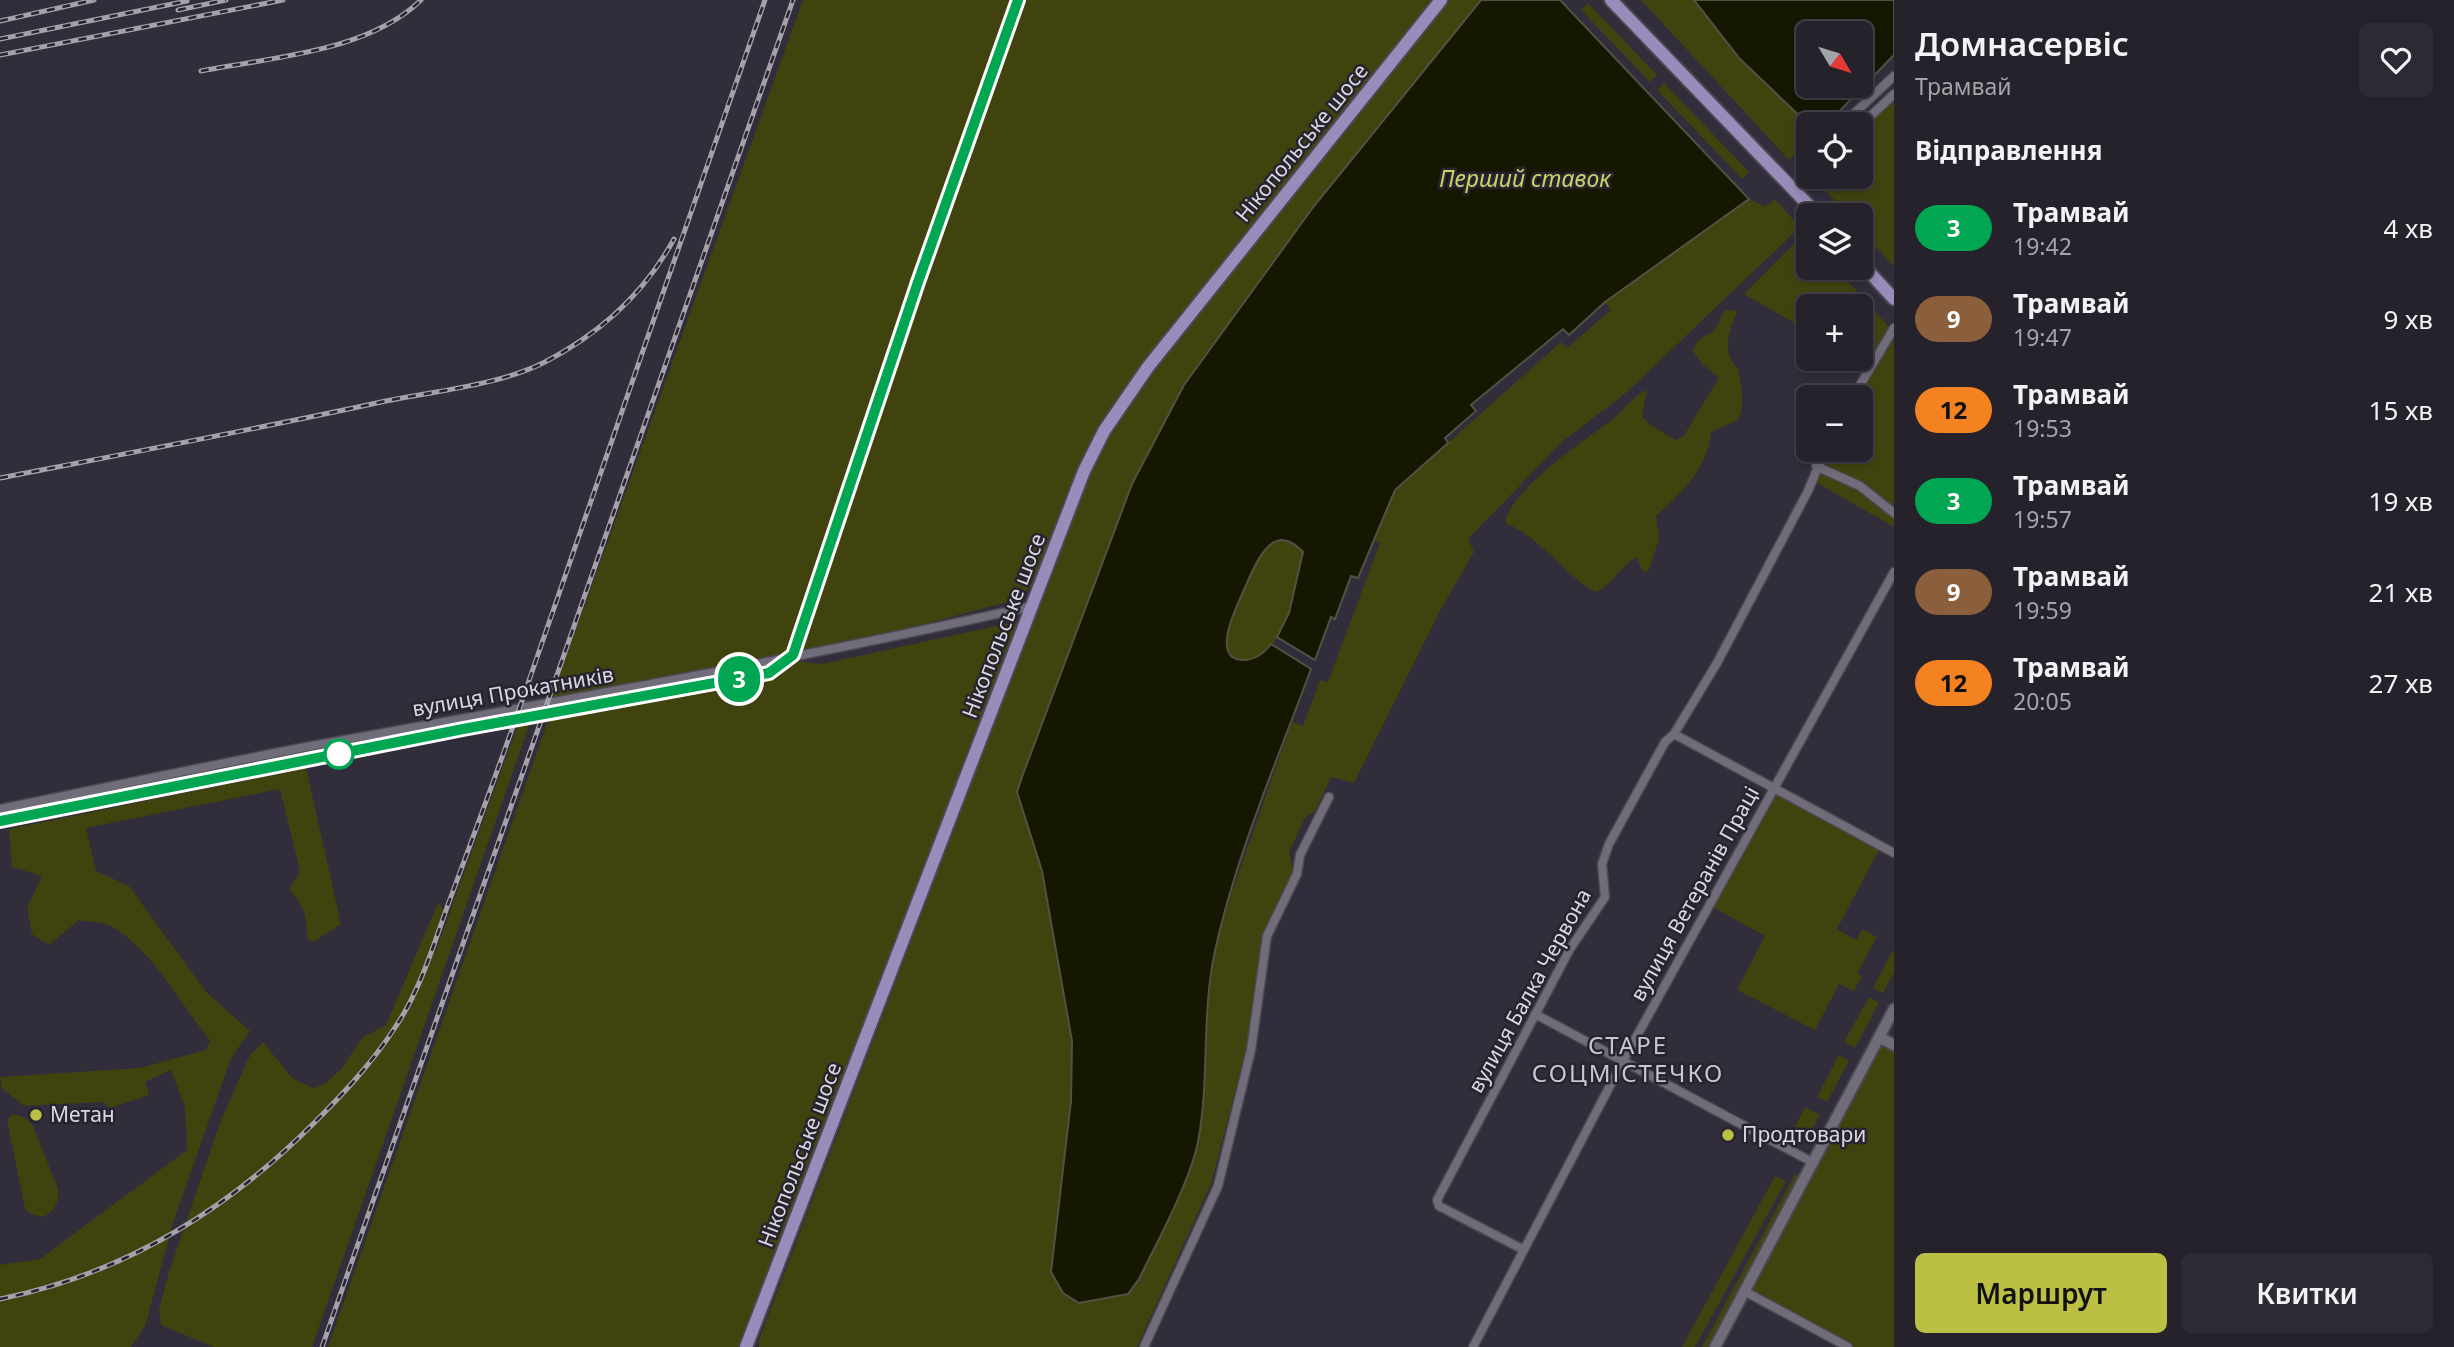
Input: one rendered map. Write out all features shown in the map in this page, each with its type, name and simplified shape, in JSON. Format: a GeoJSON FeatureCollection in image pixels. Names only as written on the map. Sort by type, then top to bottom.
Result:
{"type":"FeatureCollection","features":[{"type":"Feature","properties":{"kind":"main road","name":"Нікопольське шосе"},"geometry":{"type":"LineString","coordinates":[[746,1347],[1084,471],[1104,431],[1148,367],[1441,0]]}},
{"type":"Feature","properties":{"kind":"main road"},"geometry":{"type":"LineString","coordinates":[[1611,0],[1806,203]]}},
{"type":"Feature","properties":{"kind":"main road"},"geometry":{"type":"LineString","coordinates":[[1873,276],[1894,299]]}},
{"type":"Feature","properties":{"kind":"street"},"geometry":{"type":"LineString","coordinates":[[1856,112],[1894,76]]}},
{"type":"Feature","properties":{"kind":"street"},"geometry":{"type":"LineString","coordinates":[[1873,114],[1894,94]]}},
{"type":"Feature","properties":{"kind":"street"},"geometry":{"type":"LineString","coordinates":[[1864,104],[1871,112]]}},
{"type":"Feature","properties":{"kind":"street"},"geometry":{"type":"LineString","coordinates":[[1860,385],[1894,328]]}},
{"type":"Feature","properties":{"kind":"street","name":"вулиця Балка Червона"},"geometry":{"type":"LineString","coordinates":[[1524,1250],[1439,1206],[1437,1200],[1570,949],[1605,897],[1602,864],[1609,844],[1665,742],[1674,734],[1717,663],[1808,491],[1818,462]]}},
{"type":"Feature","properties":{"kind":"street"},"geometry":{"type":"LineString","coordinates":[[1816,466],[1860,486],[1894,513]]}},
{"type":"Feature","properties":{"kind":"street","name":"вулиця Ветеранів Праці"},"geometry":{"type":"LineString","coordinates":[[1473,1347],[1623,1061],[1894,572]]}},
{"type":"Feature","properties":{"kind":"street","name":"вулиця Прокатників"},"geometry":{"type":"LineString","coordinates":[[0,809],[307,747],[889,639],[1032,606]]}},
{"type":"Feature","properties":{"kind":"street"},"geometry":{"type":"LineString","coordinates":[[1674,734],[1894,853]]}},
{"type":"Feature","properties":{"kind":"street"},"geometry":{"type":"LineString","coordinates":[[1144,1347],[1218,1186],[1251,1050],[1267,936],[1297,874],[1300,855],[1329,797]]}},
{"type":"Feature","properties":{"kind":"street"},"geometry":{"type":"LineString","coordinates":[[1715,1347],[1894,1009]]}},
{"type":"Feature","properties":{"kind":"street"},"geometry":{"type":"LineString","coordinates":[[1535,1014],[1812,1162]]}},
{"type":"Feature","properties":{"kind":"street"},"geometry":{"type":"LineString","coordinates":[[1879,1037],[1894,1045]]}},
{"type":"Feature","properties":{"kind":"street"},"geometry":{"type":"LineString","coordinates":[[1744,1291],[1847,1347]]}},
{"type":"Feature","properties":{"kind":"shaded area"},"geometry":{"type":"Polygon","coordinates":[[[803,0],[1431,0],[1145,364],[1033,584],[1023,595],[1007,602],[887,634],[551,699],[803,0]]]}},
{"type":"Feature","properties":{"kind":"shaded area"},"geometry":{"type":"Polygon","coordinates":[[[1448,0],[1481,0],[1314,206],[1184,385],[1132,484],[1022,777],[1018,791],[1042,871],[1072,1041],[1063,1293],[1079,1303],[1128,1294],[1139,1279],[1197,1143],[1203,1087],[1204,1033],[1214,953],[1228,903],[1292,722],[1303,726],[1320,680],[1328,682],[1380,543],[1372,540],[1395,490],[1561,342],[1567,348],[1611,310],[1605,302],[1749,199],[1765,207],[1775,199],[1796,223],[1796,231],[1627,392],[1563,441],[1468,539],[1474,552],[1442,607],[1354,783],[1331,777],[1315,811],[1305,818],[1289,852],[1293,871],[1264,934],[1246,1050],[1211,1184],[1137,1347],[759,1347],[759,1340],[1090,473],[1110,435],[1154,372],[1448,0]]]}},
{"type":"Feature","properties":{"kind":"shaded area"},"geometry":{"type":"Polygon","coordinates":[[[1641,0],[1694,0],[1740,59],[1796,113],[1796,153],[1789,160],[1641,0]]]}},
{"type":"Feature","properties":{"kind":"shaded area"},"geometry":{"type":"Polygon","coordinates":[[[1588,3],[1657,75],[1650,82],[1581,10],[1588,3]]]}},
{"type":"Feature","properties":{"kind":"shaded area"},"geometry":{"type":"Polygon","coordinates":[[[1664,83],[1749,172],[1742,179],[1657,90],[1664,83]]]}},
{"type":"Feature","properties":{"kind":"shaded area"},"geometry":{"type":"Polygon","coordinates":[[[1894,98],[1894,267],[1873,244],[1873,203],[1837,203],[1824,189],[1873,189],[1873,118],[1894,98]]]}},
{"type":"Feature","properties":{"kind":"shaded area"},"geometry":{"type":"Polygon","coordinates":[[[1796,242],[1796,280],[1847,280],[1859,294],[1796,294],[1796,324],[1744,294],[1796,242]]]}},
{"type":"Feature","properties":{"kind":"shaded area"},"geometry":{"type":"Polygon","coordinates":[[[1873,309],[1889,327],[1873,353],[1873,309]]]}},
{"type":"Feature","properties":{"kind":"shaded area"},"geometry":{"type":"Polygon","coordinates":[[[1724,311],[1737,312],[1729,334],[1728,349],[1738,369],[1741,388],[1742,407],[1738,420],[1711,432],[1709,445],[1699,469],[1684,489],[1656,516],[1659,539],[1648,572],[1642,571],[1637,557],[1607,585],[1595,592],[1530,537],[1505,523],[1511,509],[1521,494],[1552,465],[1614,418],[1637,395],[1647,390],[1642,416],[1649,424],[1676,440],[1683,437],[1719,378],[1702,364],[1693,351],[1695,346],[1713,330],[1724,311]]]}},
{"type":"Feature","properties":{"kind":"shaded area"},"geometry":{"type":"Polygon","coordinates":[[[1894,332],[1894,527],[1812,480],[1820,462],[1873,462],[1873,385],[1861,385],[1869,371],[1873,371],[1873,365],[1894,332]]]}},
{"type":"Feature","properties":{"kind":"shaded area"},"geometry":{"type":"Polygon","coordinates":[[[1283,540],[1294,543],[1303,552],[1287,617],[1271,647],[1259,656],[1237,659],[1229,652],[1227,639],[1234,609],[1257,560],[1273,542],[1283,540]]]}},
{"type":"Feature","properties":{"kind":"shaded area"},"geometry":{"type":"Polygon","coordinates":[[[1019,621],[741,1347],[328,1347],[550,715],[771,677],[796,661],[822,664],[1019,621]]]}},
{"type":"Feature","properties":{"kind":"shaded area"},"geometry":{"type":"Polygon","coordinates":[[[531,720],[312,1347],[214,1347],[161,1325],[159,1310],[169,1272],[221,1120],[250,1055],[263,1042],[292,1078],[313,1088],[327,1082],[341,1069],[363,1037],[386,1025],[438,903],[446,912],[432,961],[519,722],[531,720]]]}},
{"type":"Feature","properties":{"kind":"shaded area"},"geometry":{"type":"Polygon","coordinates":[[[306,768],[341,924],[313,942],[308,939],[302,906],[289,890],[300,871],[280,789],[86,828],[96,871],[129,886],[206,992],[250,1031],[231,1058],[174,1220],[145,1326],[131,1347],[0,1347],[0,1265],[40,1259],[187,1150],[185,1107],[171,1070],[145,1082],[149,1095],[110,1108],[103,1102],[24,1106],[2,1088],[0,1077],[140,1068],[206,1050],[210,1040],[153,963],[108,924],[79,920],[49,945],[32,934],[27,908],[42,876],[12,867],[9,829],[306,768]]]}},
{"type":"Feature","properties":{"kind":"shaded area"},"geometry":{"type":"Polygon","coordinates":[[[1774,788],[1881,846],[1837,929],[1856,940],[1862,929],[1877,937],[1857,973],[1862,976],[1854,991],[1839,984],[1815,1030],[1737,990],[1765,936],[1709,905],[1774,788]]]}},
{"type":"Feature","properties":{"kind":"shaded area"},"geometry":{"type":"Polygon","coordinates":[[[1894,948],[1894,972],[1883,993],[1873,988],[1894,948]]]}},
{"type":"Feature","properties":{"kind":"shaded area"},"geometry":{"type":"Polygon","coordinates":[[[1869,997],[1879,1003],[1855,1048],[1844,1042],[1869,997]]]}},
{"type":"Feature","properties":{"kind":"shaded area"},"geometry":{"type":"Polygon","coordinates":[[[1879,1037],[1894,1045],[1894,1347],[1848,1347],[1744,1291],[1879,1037]]]}},
{"type":"Feature","properties":{"kind":"shaded area"},"geometry":{"type":"Polygon","coordinates":[[[1839,1055],[1849,1061],[1827,1102],[1817,1097],[1839,1055]]]}},
{"type":"Feature","properties":{"kind":"shaded area"},"geometry":{"type":"Polygon","coordinates":[[[1805,1107],[1820,1115],[1809,1135],[1795,1127],[1805,1107]]]}},
{"type":"Feature","properties":{"kind":"shaded area"},"geometry":{"type":"Polygon","coordinates":[[[13,1114],[26,1118],[33,1126],[58,1189],[56,1205],[44,1217],[30,1214],[25,1208],[7,1120],[13,1114]]]}},
{"type":"Feature","properties":{"kind":"shaded area"},"geometry":{"type":"Polygon","coordinates":[[[1795,1174],[1799,1176],[1708,1347],[1702,1347],[1795,1174]]]}},
{"type":"Feature","properties":{"kind":"shaded area"},"geometry":{"type":"Polygon","coordinates":[[[1775,1176],[1786,1181],[1695,1347],[1682,1347],[1775,1176]]]}},
{"type":"Feature","properties":{"kind":"water","name":"Перший ставок"},"geometry":{"type":"Polygon","coordinates":[[[1481,0],[1560,0],[1749,199],[1605,302],[1569,335],[1563,329],[1471,405],[1476,411],[1445,438],[1448,443],[1395,490],[1358,578],[1351,576],[1335,619],[1331,617],[1315,660],[1277,637],[1289,613],[1303,552],[1292,543],[1282,540],[1273,543],[1258,560],[1231,620],[1228,652],[1234,658],[1248,660],[1259,655],[1271,644],[1311,669],[1234,879],[1215,951],[1208,999],[1204,1094],[1198,1142],[1188,1176],[1172,1212],[1139,1279],[1128,1294],[1079,1303],[1063,1293],[1051,1272],[1071,1101],[1072,1041],[1042,871],[1017,792],[1132,484],[1184,385],[1314,206],[1481,0]]]}},
{"type":"Feature","properties":{"kind":"water"},"geometry":{"type":"Polygon","coordinates":[[[1694,0],[1894,0],[1894,55],[1873,77],[1873,21],[1796,21],[1796,98],[1852,98],[1839,112],[1796,113],[1740,59],[1694,0]]]}},
{"type":"Feature","properties":{"kind":"tram line"},"geometry":{"type":"LineString","coordinates":[[0,822],[463,729],[769,673],[793,655],[918,282],[1018,0]]}},
{"type":"Feature","properties":{"kind":"tram line","name":"3"},"geometry":{"type":"LineString","coordinates":[[0,821],[463,729],[769,673],[781,666],[793,655],[918,282],[1018,0]]}},
{"type":"Feature","properties":{"kind":"railway"},"geometry":{"type":"LineString","coordinates":[[0,21],[94,0]]}},
{"type":"Feature","properties":{"kind":"railway"},"geometry":{"type":"LineString","coordinates":[[178,10],[226,0]]}},
{"type":"Feature","properties":{"kind":"railway"},"geometry":{"type":"LineString","coordinates":[[0,55],[283,0]]}},
{"type":"Feature","properties":{"kind":"railway"},"geometry":{"type":"LineString","coordinates":[[201,71],[288,56],[347,42],[399,17],[421,0]]}},
{"type":"Feature","properties":{"kind":"railway"},"geometry":{"type":"LineString","coordinates":[[0,1299],[45,1288],[131,1256],[209,1211],[280,1155],[325,1112],[368,1065],[405,1012],[426,966],[507,744],[765,0]]}},
{"type":"Feature","properties":{"kind":"railway"},"geometry":{"type":"LineString","coordinates":[[322,1347],[793,0]]}},
{"type":"Feature","properties":{"kind":"railway"},"geometry":{"type":"LineString","coordinates":[[0,39],[187,1]]}},
{"type":"Feature","properties":{"kind":"railway"},"geometry":{"type":"LineString","coordinates":[[0,478],[467,386],[527,370],[565,351],[603,325],[635,294],[674,239]]}},
{"type":"Feature","properties":{"kind":"place","name":"Метан"},"geometry":{"type":"Point","coordinates":[36,1115]}},
{"type":"Feature","properties":{"kind":"place","name":"Продтовари"},"geometry":{"type":"Point","coordinates":[1728,1135]}},
{"type":"Feature","properties":{"kind":"district","name":"СТАРЕ СОЦМІСТЕЧКО"},"geometry":{"type":"Point","coordinates":[1628,1060]}}]}
